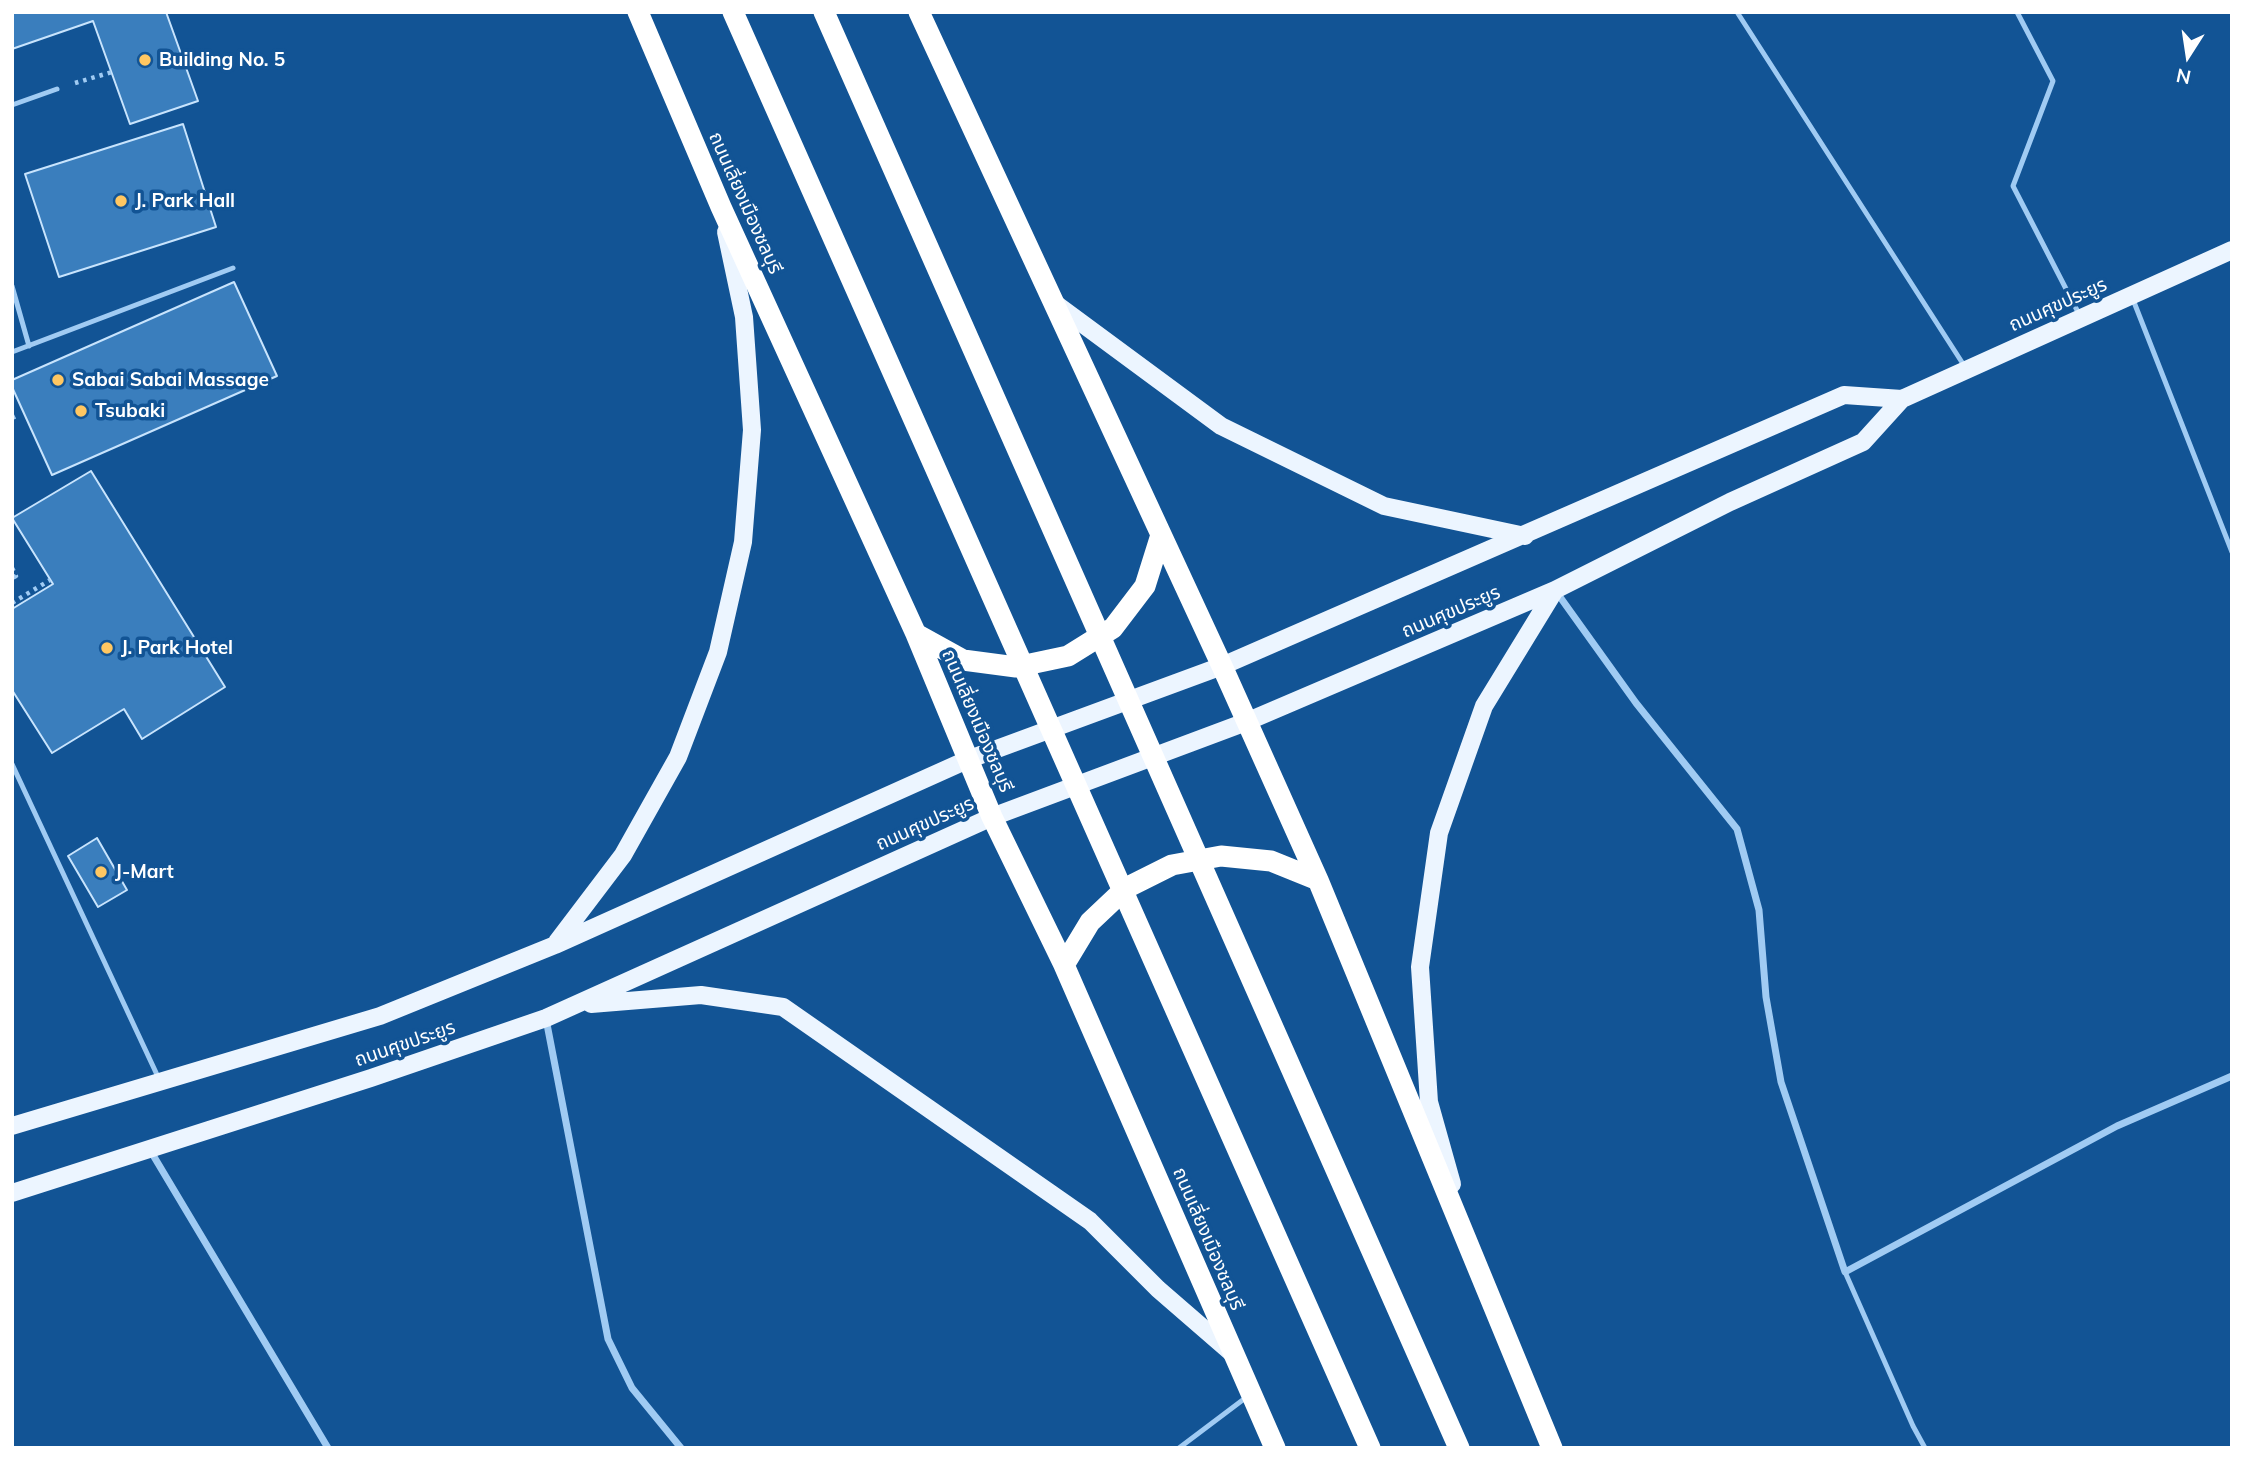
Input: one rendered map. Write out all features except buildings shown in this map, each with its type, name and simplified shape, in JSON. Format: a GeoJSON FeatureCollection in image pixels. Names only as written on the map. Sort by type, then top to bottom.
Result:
{"type":"FeatureCollection","features":[{"type":"Feature","properties":{"kind":"highway","name":"ถนนเลี่ยงเมืองชลบุรี"},"geometry":{"type":"LineString","coordinates":[[638,12],[721,207],[916,634],[992,817],[1064,965],[1275,1448]]}},
{"type":"Feature","properties":{"kind":"highway"},"geometry":{"type":"LineString","coordinates":[[733,12],[1370,1448]]}},
{"type":"Feature","properties":{"kind":"highway"},"geometry":{"type":"LineString","coordinates":[[824,12],[1459,1448]]}},
{"type":"Feature","properties":{"kind":"highway"},"geometry":{"type":"LineString","coordinates":[[919,12],[1222,666],[1318,880],[1552,1448]]}},
{"type":"Feature","properties":{"kind":"highway"},"geometry":{"type":"LineString","coordinates":[[916,634],[963,660],[1016,667],[1068,656],[1113,628],[1145,586],[1160,535]]}},
{"type":"Feature","properties":{"kind":"highway"},"geometry":{"type":"LineString","coordinates":[[1064,965],[1090,922],[1126,888],[1172,865],[1221,856],[1271,861],[1318,880]]}},
{"type":"Feature","properties":{"kind":"main road"},"geometry":{"type":"LineString","coordinates":[[555,945],[623,855],[678,757],[718,652],[724,628],[743,542],[752,430],[744,317],[721,207]]}},
{"type":"Feature","properties":{"kind":"main road","name":"ถนนศุขประยูร"},"geometry":{"type":"LineString","coordinates":[[12,1193],[371,1079],[546,1018],[992,817],[1246,722],[1555,590],[1730,502],[1863,442],[1902,399],[2232,250]]}},
{"type":"Feature","properties":{"kind":"main road"},"geometry":{"type":"LineString","coordinates":[[1053,302],[1221,426],[1384,506],[1525,536]]}},
{"type":"Feature","properties":{"kind":"main road","name":"ถนนศุขประยูร"},"geometry":{"type":"LineString","coordinates":[[12,1126],[380,1016],[555,945],[967,760],[1222,666],[1844,395],[1902,399]]}},
{"type":"Feature","properties":{"kind":"main road"},"geometry":{"type":"LineString","coordinates":[[1465,1233],[1429,1102],[1420,967],[1439,833],[1484,706],[1555,590]]}},
{"type":"Feature","properties":{"kind":"main road"},"geometry":{"type":"LineString","coordinates":[[578,1005],[701,995],[783,1007],[1090,1221],[1158,1289],[1233,1354]]}},
{"type":"Feature","properties":{"kind":"street"},"geometry":{"type":"LineString","coordinates":[[1555,590],[1636,703],[1737,829],[1759,910],[1766,997],[1781,1082],[1844,1272],[2117,1126],[2232,1076]]}},
{"type":"Feature","properties":{"kind":"street"},"geometry":{"type":"LineString","coordinates":[[546,1018],[608,1339],[632,1388],[681,1448]]}},
{"type":"Feature","properties":{"kind":"street"},"geometry":{"type":"LineString","coordinates":[[149,1149],[328,1448]]}},
{"type":"Feature","properties":{"kind":"lane"},"geometry":{"type":"LineString","coordinates":[[1737,12],[1966,369]]}},
{"type":"Feature","properties":{"kind":"lane"},"geometry":{"type":"LineString","coordinates":[[2017,12],[2053,81],[2013,186],[2081,318]]}},
{"type":"Feature","properties":{"kind":"lane"},"geometry":{"type":"LineString","coordinates":[[12,105],[57,89]]}},
{"type":"Feature","properties":{"kind":"lane"},"geometry":{"type":"LineString","coordinates":[[12,352],[233,268]]}},
{"type":"Feature","properties":{"kind":"lane"},"geometry":{"type":"LineString","coordinates":[[12,286],[29,346]]}},
{"type":"Feature","properties":{"kind":"lane"},"geometry":{"type":"LineString","coordinates":[[2131,295],[2232,552]]}},
{"type":"Feature","properties":{"kind":"lane"},"geometry":{"type":"LineString","coordinates":[[12,764],[160,1082]]}},
{"type":"Feature","properties":{"kind":"lane"},"geometry":{"type":"LineString","coordinates":[[1844,1272],[1925,1448]]}},
{"type":"Feature","properties":{"kind":"lane"},"geometry":{"type":"LineString","coordinates":[[1179,1448],[1251,1394]]}},
{"type":"Feature","properties":{"kind":"path"},"geometry":{"type":"LineString","coordinates":[[57,89],[111,72]]}},
{"type":"Feature","properties":{"kind":"path"},"geometry":{"type":"LineString","coordinates":[[12,568],[16,576],[12,578]]}},
{"type":"Feature","properties":{"kind":"path"},"geometry":{"type":"LineString","coordinates":[[12,603],[50,580]]}},
{"type":"Feature","properties":{"kind":"place","name":"Building No. 5"},"geometry":{"type":"Point","coordinates":[145,60]}},
{"type":"Feature","properties":{"kind":"place","name":"J. Park Hall"},"geometry":{"type":"Point","coordinates":[121,201]}},
{"type":"Feature","properties":{"kind":"place","name":"Sabai Sabai Massage"},"geometry":{"type":"Point","coordinates":[58,380]}},
{"type":"Feature","properties":{"kind":"place","name":"Tsubaki"},"geometry":{"type":"Point","coordinates":[81,411]}},
{"type":"Feature","properties":{"kind":"place","name":"J. Park Hotel"},"geometry":{"type":"Point","coordinates":[107,648]}},
{"type":"Feature","properties":{"kind":"place","name":"J-Mart"},"geometry":{"type":"Point","coordinates":[101,872]}}]}
